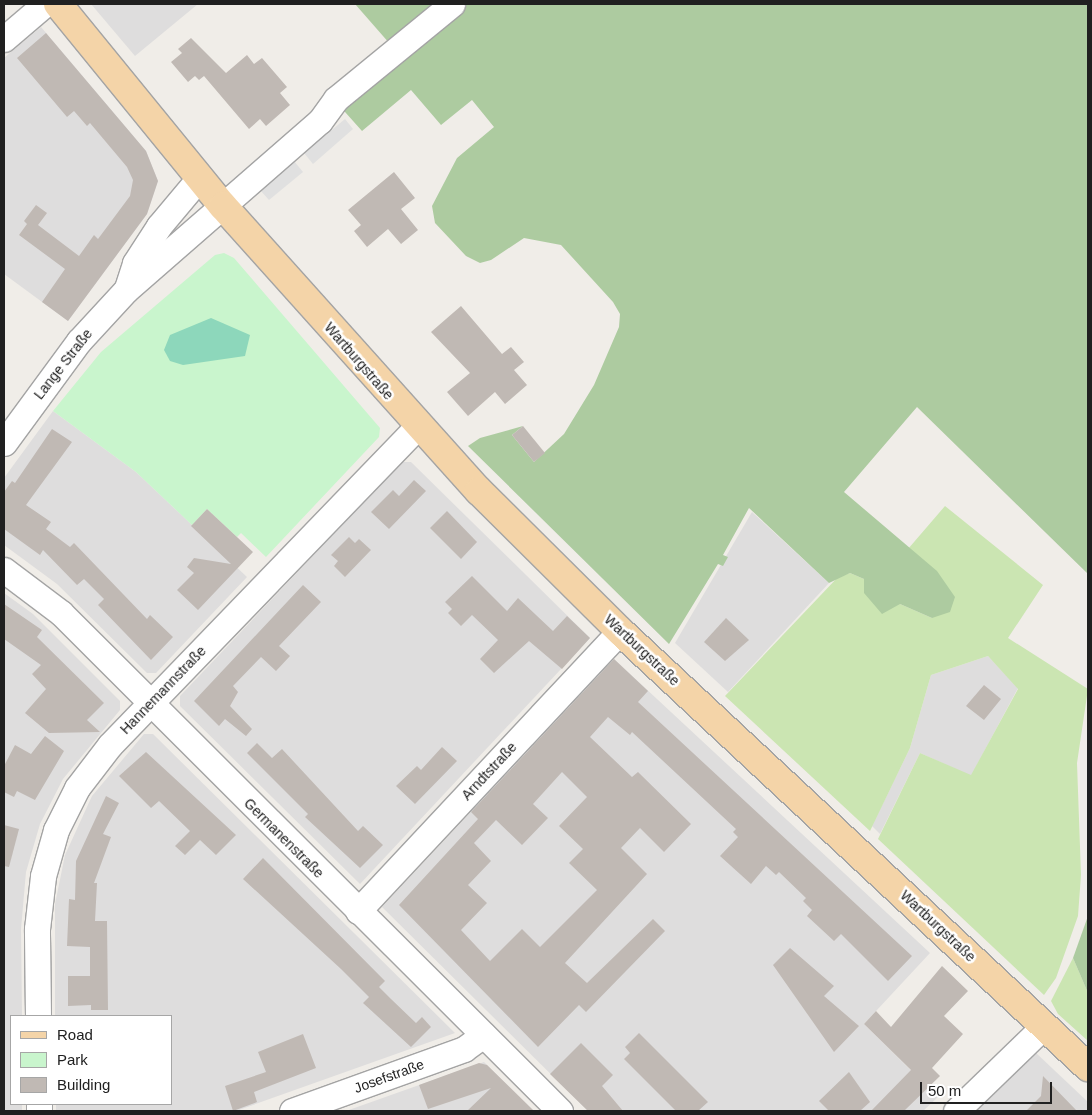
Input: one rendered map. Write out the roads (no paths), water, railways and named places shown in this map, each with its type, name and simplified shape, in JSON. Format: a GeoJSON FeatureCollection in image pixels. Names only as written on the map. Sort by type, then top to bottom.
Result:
{"type":"FeatureCollection","features":[{"type":"Feature","properties":{"kind":"main road","name":"Wartburgstraße"},"geometry":{"type":"LineString","coordinates":[[58,4],[223,206],[417,426],[620,631],[1088,1067]]}},
{"type":"Feature","properties":{"kind":"street"},"geometry":{"type":"LineString","coordinates":[[4,39],[45,4]]}},
{"type":"Feature","properties":{"kind":"street"},"geometry":{"type":"LineString","coordinates":[[223,206],[320,121],[336,99],[452,4]]}},
{"type":"Feature","properties":{"kind":"street","name":"Lange Straße"},"geometry":{"type":"LineString","coordinates":[[126,290],[135,263],[159,226],[200,177]]}},
{"type":"Feature","properties":{"kind":"street","name":"Lange Straße"},"geometry":{"type":"LineString","coordinates":[[5,440],[79,341],[126,290],[223,206]]}},
{"type":"Feature","properties":{"kind":"street","name":"Hannemannstraße"},"geometry":{"type":"LineString","coordinates":[[38,1015],[39,903],[56,830],[92,765],[417,426]]}},
{"type":"Feature","properties":{"kind":"street","name":"Germanenstraße"},"geometry":{"type":"LineString","coordinates":[[4,570],[61,613],[149,705],[560,1111]]}},
{"type":"Feature","properties":{"kind":"street","name":"Arndtstraße"},"geometry":{"type":"LineString","coordinates":[[358,911],[620,631]]}},
{"type":"Feature","properties":{"kind":"street"},"geometry":{"type":"LineString","coordinates":[[956,1111],[1044,1026]]}},
{"type":"Feature","properties":{"kind":"street","name":"Josefstraße"},"geometry":{"type":"LineString","coordinates":[[292,1111],[464,1049],[483,1035]]}}]}
